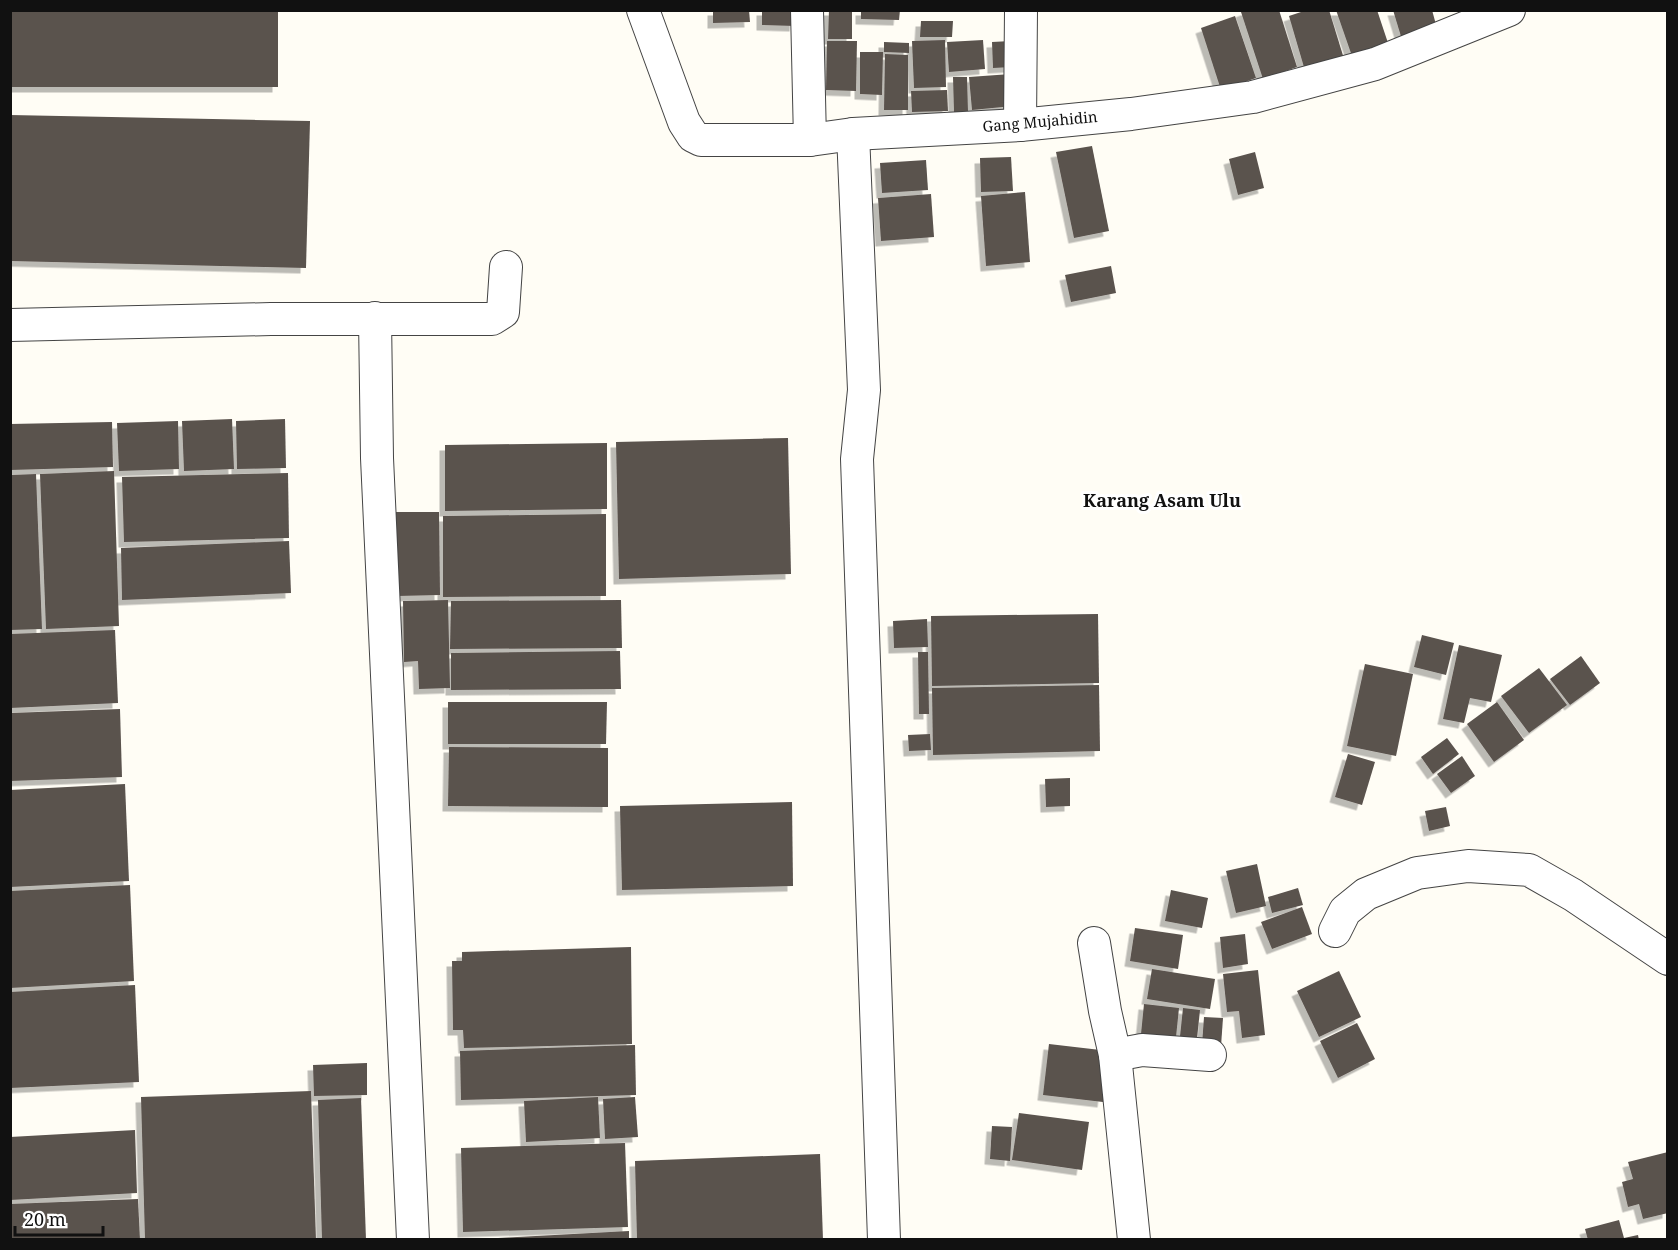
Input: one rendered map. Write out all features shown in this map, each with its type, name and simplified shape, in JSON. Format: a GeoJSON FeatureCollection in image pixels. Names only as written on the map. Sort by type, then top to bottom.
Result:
{"type":"FeatureCollection","features":[{"type":"Feature","properties":{"kind":"street","name":"Gang Mujahidin"},"geometry":{"type":"LineString","coordinates":[[643,10],[684,122],[693,136],[700,140],[810,140],[853,134],[1020,125],[1131,114],[1253,97],[1375,64],[1509,10]]}},
{"type":"Feature","properties":{"kind":"street"},"geometry":{"type":"LineString","coordinates":[[807,10],[810,140]]}},
{"type":"Feature","properties":{"kind":"street"},"geometry":{"type":"LineString","coordinates":[[1020,125],[1021,10]]}},
{"type":"Feature","properties":{"kind":"street"},"geometry":{"type":"LineString","coordinates":[[853,134],[864,390],[858,471],[884,1239]]}},
{"type":"Feature","properties":{"kind":"street"},"geometry":{"type":"LineString","coordinates":[[10,325],[272,319],[492,319],[503,312],[506,267]]}},
{"type":"Feature","properties":{"kind":"street"},"geometry":{"type":"LineString","coordinates":[[375,318],[378,469],[413,1239]]}},
{"type":"Feature","properties":{"kind":"street"},"geometry":{"type":"LineString","coordinates":[[1335,931],[1345,911],[1366,894],[1417,873],[1468,866],[1529,870],[1573,896],[1668,959]]}},
{"type":"Feature","properties":{"kind":"street"},"geometry":{"type":"LineString","coordinates":[[1094,943],[1115,1055],[1134,1239]]}},
{"type":"Feature","properties":{"kind":"street"},"geometry":{"type":"LineString","coordinates":[[1115,1055],[1142,1050],[1210,1055]]}},
{"type":"Feature","properties":{"kind":"building"},"geometry":{"type":"Polygon","coordinates":[[[10,10],[278,10],[278,87],[10,87],[10,10]]]}},
{"type":"Feature","properties":{"kind":"building"},"geometry":{"type":"Polygon","coordinates":[[[713,10],[749,10],[750,22],[713,23],[713,10]]]}},
{"type":"Feature","properties":{"kind":"building"},"geometry":{"type":"Polygon","coordinates":[[[762,10],[796,10],[795,26],[762,25],[762,10]]]}},
{"type":"Feature","properties":{"kind":"building"},"geometry":{"type":"Polygon","coordinates":[[[829,10],[852,10],[852,39],[828,39],[829,10]]]}},
{"type":"Feature","properties":{"kind":"building"},"geometry":{"type":"Polygon","coordinates":[[[861,10],[900,10],[899,20],[861,19],[861,10]]]}},
{"type":"Feature","properties":{"kind":"building"},"geometry":{"type":"Polygon","coordinates":[[[1279,10],[1297,67],[1263,79],[1241,12],[1279,10]]]}},
{"type":"Feature","properties":{"kind":"building"},"geometry":{"type":"Polygon","coordinates":[[[1307,10],[1329,10],[1345,62],[1306,74],[1289,16],[1307,10]]]}},
{"type":"Feature","properties":{"kind":"building"},"geometry":{"type":"Polygon","coordinates":[[[1336,10],[1377,10],[1389,46],[1353,59],[1336,10]]]}},
{"type":"Feature","properties":{"kind":"building"},"geometry":{"type":"Polygon","coordinates":[[[1393,10],[1432,10],[1438,32],[1403,43],[1393,10]]]}},
{"type":"Feature","properties":{"kind":"building"},"geometry":{"type":"Polygon","coordinates":[[[1235,16],[1256,78],[1221,90],[1201,28],[1235,16]]]}},
{"type":"Feature","properties":{"kind":"building"},"geometry":{"type":"Polygon","coordinates":[[[921,21],[953,21],[952,37],[920,37],[921,21]]]}},
{"type":"Feature","properties":{"kind":"building"},"geometry":{"type":"Polygon","coordinates":[[[945,40],[946,87],[914,88],[912,41],[945,40]]]}},
{"type":"Feature","properties":{"kind":"building"},"geometry":{"type":"Polygon","coordinates":[[[983,40],[985,69],[949,72],[947,42],[983,40]]]}},
{"type":"Feature","properties":{"kind":"building"},"geometry":{"type":"Polygon","coordinates":[[[827,41],[857,41],[856,91],[826,90],[827,41]]]}},
{"type":"Feature","properties":{"kind":"building"},"geometry":{"type":"Polygon","coordinates":[[[1011,41],[1012,67],[993,68],[992,42],[1011,41]]]}},
{"type":"Feature","properties":{"kind":"building"},"geometry":{"type":"Polygon","coordinates":[[[884,42],[909,43],[909,53],[884,52],[884,42]]]}},
{"type":"Feature","properties":{"kind":"building"},"geometry":{"type":"Polygon","coordinates":[[[860,52],[883,52],[882,95],[860,94],[860,52]]]}},
{"type":"Feature","properties":{"kind":"building"},"geometry":{"type":"Polygon","coordinates":[[[885,54],[908,55],[908,110],[884,110],[885,54]]]}},
{"type":"Feature","properties":{"kind":"building"},"geometry":{"type":"Polygon","coordinates":[[[1011,74],[1013,106],[972,110],[969,77],[1011,74]]]}},
{"type":"Feature","properties":{"kind":"building"},"geometry":{"type":"Polygon","coordinates":[[[953,77],[967,77],[968,112],[954,112],[953,77]]]}},
{"type":"Feature","properties":{"kind":"building"},"geometry":{"type":"Polygon","coordinates":[[[947,90],[948,111],[912,112],[911,91],[947,90]]]}},
{"type":"Feature","properties":{"kind":"building"},"geometry":{"type":"Polygon","coordinates":[[[10,115],[310,121],[306,268],[10,261],[10,115]]]}},
{"type":"Feature","properties":{"kind":"building"},"geometry":{"type":"Polygon","coordinates":[[[1092,146],[1109,231],[1074,238],[1056,152],[1092,146]]]}},
{"type":"Feature","properties":{"kind":"building"},"geometry":{"type":"Polygon","coordinates":[[[1255,152],[1264,188],[1238,195],[1229,159],[1255,152]]]}},
{"type":"Feature","properties":{"kind":"building"},"geometry":{"type":"Polygon","coordinates":[[[1011,157],[1013,191],[981,192],[980,158],[1011,157]]]}},
{"type":"Feature","properties":{"kind":"building"},"geometry":{"type":"Polygon","coordinates":[[[926,160],[928,190],[882,193],[880,163],[926,160]]]}},
{"type":"Feature","properties":{"kind":"building"},"geometry":{"type":"Polygon","coordinates":[[[1025,192],[1030,262],[986,266],[981,196],[1025,192]]]}},
{"type":"Feature","properties":{"kind":"building"},"geometry":{"type":"Polygon","coordinates":[[[931,194],[934,237],[881,241],[878,198],[931,194]]]}},
{"type":"Feature","properties":{"kind":"building"},"geometry":{"type":"Polygon","coordinates":[[[1111,266],[1116,293],[1071,302],[1065,275],[1111,266]]]}},
{"type":"Feature","properties":{"kind":"building"},"geometry":{"type":"Polygon","coordinates":[[[232,419],[234,469],[184,471],[182,421],[232,419]]]}},
{"type":"Feature","properties":{"kind":"building"},"geometry":{"type":"Polygon","coordinates":[[[285,419],[286,468],[237,469],[236,421],[285,419]]]}},
{"type":"Feature","properties":{"kind":"building"},"geometry":{"type":"Polygon","coordinates":[[[178,421],[179,469],[119,471],[117,423],[178,421]]]}},
{"type":"Feature","properties":{"kind":"building"},"geometry":{"type":"Polygon","coordinates":[[[112,422],[113,467],[10,470],[10,424],[112,422]]]}},
{"type":"Feature","properties":{"kind":"building"},"geometry":{"type":"Polygon","coordinates":[[[788,438],[791,574],[619,579],[616,442],[788,438]]]}},
{"type":"Feature","properties":{"kind":"building"},"geometry":{"type":"Polygon","coordinates":[[[607,443],[607,509],[445,511],[445,445],[607,443]]]}},
{"type":"Feature","properties":{"kind":"building"},"geometry":{"type":"Polygon","coordinates":[[[114,471],[119,626],[46,629],[40,474],[114,471]]]}},
{"type":"Feature","properties":{"kind":"building"},"geometry":{"type":"Polygon","coordinates":[[[288,473],[289,538],[124,542],[122,477],[288,473]]]}},
{"type":"Feature","properties":{"kind":"building"},"geometry":{"type":"Polygon","coordinates":[[[36,474],[42,629],[10,630],[10,475],[36,474]]]}},
{"type":"Feature","properties":{"kind":"building"},"geometry":{"type":"Polygon","coordinates":[[[396,512],[439,512],[440,595],[397,596],[396,512]]]}},
{"type":"Feature","properties":{"kind":"building"},"geometry":{"type":"Polygon","coordinates":[[[606,514],[606,596],[443,597],[443,516],[606,514]]]}},
{"type":"Feature","properties":{"kind":"building"},"geometry":{"type":"Polygon","coordinates":[[[289,541],[291,593],[122,600],[121,548],[289,541]]]}},
{"type":"Feature","properties":{"kind":"building"},"geometry":{"type":"Polygon","coordinates":[[[448,600],[450,688],[419,689],[418,661],[404,662],[403,601],[448,600]]]}},
{"type":"Feature","properties":{"kind":"building"},"geometry":{"type":"Polygon","coordinates":[[[621,600],[622,648],[450,649],[451,601],[621,600]]]}},
{"type":"Feature","properties":{"kind":"building"},"geometry":{"type":"Polygon","coordinates":[[[1098,614],[1099,683],[932,686],[931,616],[1098,614]]]}},
{"type":"Feature","properties":{"kind":"building"},"geometry":{"type":"Polygon","coordinates":[[[927,619],[928,647],[894,648],[893,621],[927,619]]]}},
{"type":"Feature","properties":{"kind":"building"},"geometry":{"type":"Polygon","coordinates":[[[115,630],[118,703],[10,708],[10,634],[115,630]]]}},
{"type":"Feature","properties":{"kind":"building"},"geometry":{"type":"Polygon","coordinates":[[[1422,635],[1454,643],[1446,675],[1414,667],[1422,635]]]}},
{"type":"Feature","properties":{"kind":"building"},"geometry":{"type":"Polygon","coordinates":[[[1459,645],[1502,655],[1491,702],[1470,698],[1464,723],[1443,719],[1459,645]]]}},
{"type":"Feature","properties":{"kind":"building"},"geometry":{"type":"Polygon","coordinates":[[[620,651],[621,689],[451,690],[451,653],[620,651]]]}},
{"type":"Feature","properties":{"kind":"building"},"geometry":{"type":"Polygon","coordinates":[[[918,652],[928,652],[929,714],[919,714],[918,652]]]}},
{"type":"Feature","properties":{"kind":"building"},"geometry":{"type":"Polygon","coordinates":[[[1581,656],[1600,683],[1570,705],[1550,679],[1581,656]]]}},
{"type":"Feature","properties":{"kind":"building"},"geometry":{"type":"Polygon","coordinates":[[[1365,664],[1413,674],[1396,756],[1347,746],[1365,664]]]}},
{"type":"Feature","properties":{"kind":"building"},"geometry":{"type":"Polygon","coordinates":[[[1539,668],[1567,705],[1529,733],[1501,696],[1539,668]]]}},
{"type":"Feature","properties":{"kind":"building"},"geometry":{"type":"Polygon","coordinates":[[[1099,685],[1100,751],[933,755],[932,688],[1099,685]]]}},
{"type":"Feature","properties":{"kind":"building"},"geometry":{"type":"Polygon","coordinates":[[[448,702],[607,702],[606,744],[448,744],[448,702]]]}},
{"type":"Feature","properties":{"kind":"building"},"geometry":{"type":"Polygon","coordinates":[[[1497,702],[1524,740],[1494,762],[1467,724],[1497,702]]]}},
{"type":"Feature","properties":{"kind":"building"},"geometry":{"type":"Polygon","coordinates":[[[120,709],[122,777],[10,781],[10,713],[120,709]]]}},
{"type":"Feature","properties":{"kind":"building"},"geometry":{"type":"Polygon","coordinates":[[[930,734],[931,750],[909,751],[908,735],[930,734]]]}},
{"type":"Feature","properties":{"kind":"building"},"geometry":{"type":"Polygon","coordinates":[[[1447,738],[1459,754],[1433,774],[1421,757],[1447,738]]]}},
{"type":"Feature","properties":{"kind":"building"},"geometry":{"type":"Polygon","coordinates":[[[449,747],[608,748],[608,807],[448,806],[449,747]]]}},
{"type":"Feature","properties":{"kind":"building"},"geometry":{"type":"Polygon","coordinates":[[[1348,754],[1375,762],[1362,805],[1335,797],[1348,754]]]}},
{"type":"Feature","properties":{"kind":"building"},"geometry":{"type":"Polygon","coordinates":[[[1462,756],[1475,776],[1451,793],[1437,774],[1462,756]]]}},
{"type":"Feature","properties":{"kind":"building"},"geometry":{"type":"Polygon","coordinates":[[[1070,778],[1070,806],[1046,807],[1045,779],[1070,778]]]}},
{"type":"Feature","properties":{"kind":"building"},"geometry":{"type":"Polygon","coordinates":[[[125,784],[129,881],[10,887],[10,790],[125,784]]]}},
{"type":"Feature","properties":{"kind":"building"},"geometry":{"type":"Polygon","coordinates":[[[792,802],[793,886],[622,890],[620,806],[792,802]]]}},
{"type":"Feature","properties":{"kind":"building"},"geometry":{"type":"Polygon","coordinates":[[[1446,807],[1450,826],[1429,831],[1425,811],[1446,807]]]}},
{"type":"Feature","properties":{"kind":"building"},"geometry":{"type":"Polygon","coordinates":[[[1257,864],[1266,906],[1236,913],[1226,871],[1257,864]]]}},
{"type":"Feature","properties":{"kind":"building"},"geometry":{"type":"Polygon","coordinates":[[[130,885],[134,981],[10,988],[10,891],[130,885]]]}},
{"type":"Feature","properties":{"kind":"building"},"geometry":{"type":"Polygon","coordinates":[[[1298,888],[1303,905],[1272,913],[1268,897],[1298,888]]]}},
{"type":"Feature","properties":{"kind":"building"},"geometry":{"type":"Polygon","coordinates":[[[1171,890],[1208,898],[1202,928],[1165,921],[1171,890]]]}},
{"type":"Feature","properties":{"kind":"building"},"geometry":{"type":"Polygon","coordinates":[[[1302,907],[1312,934],[1272,949],[1261,922],[1302,907]]]}},
{"type":"Feature","properties":{"kind":"building"},"geometry":{"type":"Polygon","coordinates":[[[1135,928],[1183,935],[1178,969],[1130,961],[1135,928]]]}},
{"type":"Feature","properties":{"kind":"building"},"geometry":{"type":"Polygon","coordinates":[[[1245,934],[1248,964],[1223,968],[1220,937],[1245,934]]]}},
{"type":"Feature","properties":{"kind":"building"},"geometry":{"type":"Polygon","coordinates":[[[631,947],[632,1044],[464,1048],[463,1030],[453,1030],[452,961],[462,961],[462,952],[631,947]]]}},
{"type":"Feature","properties":{"kind":"building"},"geometry":{"type":"Polygon","coordinates":[[[1152,969],[1215,979],[1210,1009],[1147,999],[1152,969]]]}},
{"type":"Feature","properties":{"kind":"building"},"geometry":{"type":"Polygon","coordinates":[[[1258,970],[1265,1035],[1242,1038],[1239,1011],[1227,1012],[1223,974],[1258,970]]]}},
{"type":"Feature","properties":{"kind":"building"},"geometry":{"type":"Polygon","coordinates":[[[1339,971],[1361,1017],[1319,1037],[1297,991],[1339,971]]]}},
{"type":"Feature","properties":{"kind":"building"},"geometry":{"type":"Polygon","coordinates":[[[135,985],[139,1082],[10,1088],[10,992],[135,985]]]}},
{"type":"Feature","properties":{"kind":"building"},"geometry":{"type":"Polygon","coordinates":[[[1144,1004],[1179,1008],[1175,1047],[1140,1044],[1144,1004]]]}},
{"type":"Feature","properties":{"kind":"building"},"geometry":{"type":"Polygon","coordinates":[[[1183,1008],[1200,1010],[1196,1048],[1179,1046],[1183,1008]]]}},
{"type":"Feature","properties":{"kind":"building"},"geometry":{"type":"Polygon","coordinates":[[[1204,1017],[1223,1018],[1221,1046],[1202,1045],[1204,1017]]]}},
{"type":"Feature","properties":{"kind":"building"},"geometry":{"type":"Polygon","coordinates":[[[1357,1023],[1375,1059],[1338,1078],[1320,1041],[1357,1023]]]}},
{"type":"Feature","properties":{"kind":"building"},"geometry":{"type":"Polygon","coordinates":[[[1049,1044],[1109,1051],[1103,1102],[1043,1095],[1049,1044]]]}},
{"type":"Feature","properties":{"kind":"building"},"geometry":{"type":"Polygon","coordinates":[[[635,1045],[636,1095],[461,1100],[460,1051],[635,1045]]]}},
{"type":"Feature","properties":{"kind":"building"},"geometry":{"type":"Polygon","coordinates":[[[367,1063],[367,1095],[314,1096],[313,1065],[367,1063]]]}},
{"type":"Feature","properties":{"kind":"building"},"geometry":{"type":"Polygon","coordinates":[[[311,1091],[316,1240],[145,1240],[141,1097],[311,1091]]]}},
{"type":"Feature","properties":{"kind":"building"},"geometry":{"type":"Polygon","coordinates":[[[598,1097],[600,1138],[526,1142],[524,1101],[598,1097]]]}},
{"type":"Feature","properties":{"kind":"building"},"geometry":{"type":"Polygon","coordinates":[[[635,1097],[638,1137],[605,1139],[603,1099],[635,1097]]]}},
{"type":"Feature","properties":{"kind":"building"},"geometry":{"type":"Polygon","coordinates":[[[361,1098],[366,1240],[322,1240],[318,1100],[361,1098]]]}},
{"type":"Feature","properties":{"kind":"building"},"geometry":{"type":"Polygon","coordinates":[[[1019,1113],[1089,1122],[1082,1170],[1012,1160],[1019,1113]]]}},
{"type":"Feature","properties":{"kind":"building"},"geometry":{"type":"Polygon","coordinates":[[[992,1126],[1012,1127],[1010,1161],[990,1159],[992,1126]]]}},
{"type":"Feature","properties":{"kind":"building"},"geometry":{"type":"Polygon","coordinates":[[[135,1130],[137,1193],[10,1200],[10,1137],[135,1130]]]}},
{"type":"Feature","properties":{"kind":"building"},"geometry":{"type":"Polygon","coordinates":[[[625,1143],[628,1227],[463,1232],[461,1148],[625,1143]]]}},
{"type":"Feature","properties":{"kind":"building"},"geometry":{"type":"Polygon","coordinates":[[[1668,1152],[1668,1213],[1643,1219],[1639,1204],[1628,1207],[1622,1182],[1633,1179],[1628,1162],[1668,1152]]]}},
{"type":"Feature","properties":{"kind":"building"},"geometry":{"type":"Polygon","coordinates":[[[820,1154],[823,1240],[637,1240],[635,1161],[820,1154]]]}},
{"type":"Feature","properties":{"kind":"building"},"geometry":{"type":"Polygon","coordinates":[[[138,1199],[140,1240],[10,1240],[10,1204],[138,1199]]]}},
{"type":"Feature","properties":{"kind":"building"},"geometry":{"type":"Polygon","coordinates":[[[1619,1220],[1624,1238],[1638,1235],[1639,1240],[1588,1240],[1585,1229],[1619,1220]]]}},
{"type":"Feature","properties":{"kind":"building"},"geometry":{"type":"Polygon","coordinates":[[[629,1231],[629,1240],[498,1240],[498,1238],[629,1231]]]}},
{"type":"Feature","properties":{"kind":"district","name":"Karang Asam Ulu"},"geometry":{"type":"Point","coordinates":[1162,501]}}]}
